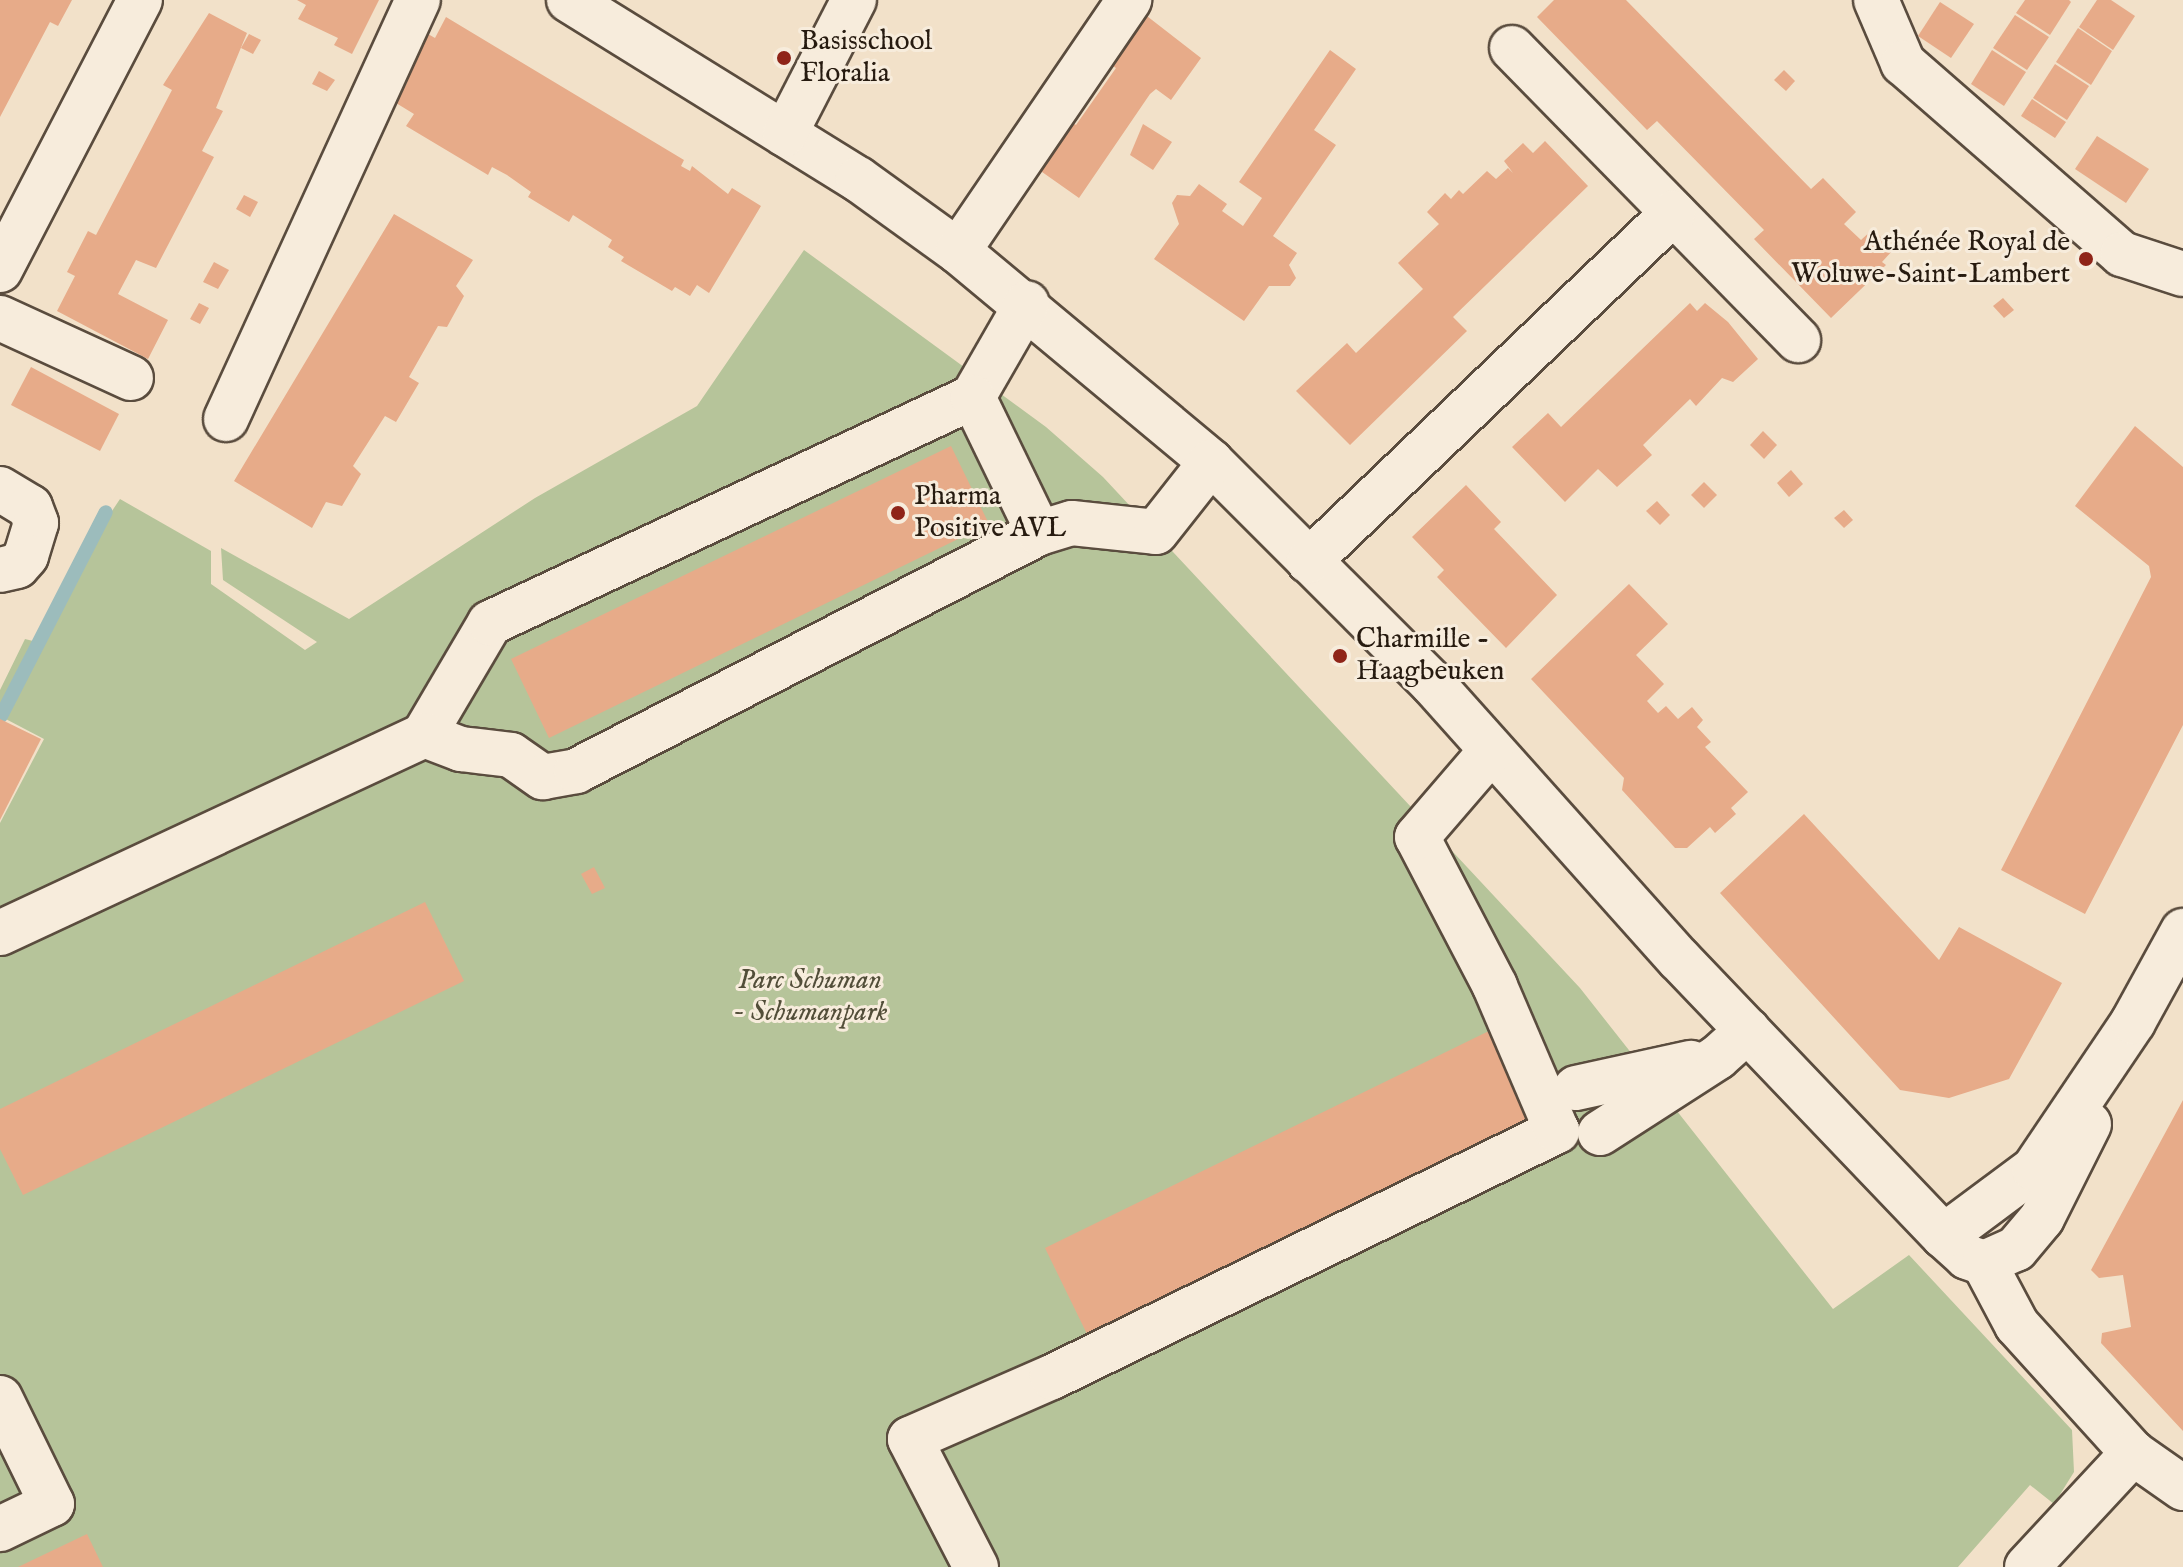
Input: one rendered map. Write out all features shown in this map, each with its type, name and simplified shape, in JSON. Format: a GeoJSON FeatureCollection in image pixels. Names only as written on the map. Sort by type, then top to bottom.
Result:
{"type":"FeatureCollection","features":[{"type":"Feature","properties":{"kind":"street"},"geometry":{"type":"LineString","coordinates":[[0,270],[140,0]]}},
{"type":"Feature","properties":{"kind":"street"},"geometry":{"type":"LineString","coordinates":[[226,419],[418,0]]}},
{"type":"Feature","properties":{"kind":"street"},"geometry":{"type":"LineString","coordinates":[[569,0],[785,134],[958,251],[1027,303],[1211,462],[1432,683],[1733,1044],[1967,1257],[1984,1263],[2017,1325],[2133,1453],[2183,1488]]}},
{"type":"Feature","properties":{"kind":"street"},"geometry":{"type":"LineString","coordinates":[[785,134],[854,0]]}},
{"type":"Feature","properties":{"kind":"street"},"geometry":{"type":"LineString","coordinates":[[958,251],[1129,0]]}},
{"type":"Feature","properties":{"kind":"street"},"geometry":{"type":"LineString","coordinates":[[1876,0],[1903,63],[2122,254],[2183,274]]}},
{"type":"Feature","properties":{"kind":"street"},"geometry":{"type":"LineString","coordinates":[[1512,48],[1798,340]]}},
{"type":"Feature","properties":{"kind":"street"},"geometry":{"type":"LineString","coordinates":[[1309,561],[1673,213]]}},
{"type":"Feature","properties":{"kind":"street"},"geometry":{"type":"LineString","coordinates":[[0,933],[424,735],[490,623],[973,397],[1027,303]]}},
{"type":"Feature","properties":{"kind":"street"},"geometry":{"type":"LineString","coordinates":[[0,318],[131,378]]}},
{"type":"Feature","properties":{"kind":"street"},"geometry":{"type":"LineString","coordinates":[[973,397],[1039,533]]}},
{"type":"Feature","properties":{"kind":"street"},"geometry":{"type":"LineString","coordinates":[[424,735],[461,749],[511,755],[543,777],[576,771],[1039,533],[1072,523],[1156,532],[1211,462]]}},
{"type":"Feature","properties":{"kind":"street"},"geometry":{"type":"LineString","coordinates":[[0,489],[30,507],[36,523],[26,556],[17,566],[0,570]]}},
{"type":"Feature","properties":{"kind":"street"},"geometry":{"type":"LineString","coordinates":[[976,1567],[910,1439],[1052,1377],[1557,1131],[1495,986],[1417,837],[1491,751]]}},
{"type":"Feature","properties":{"kind":"street"},"geometry":{"type":"LineString","coordinates":[[1984,1263],[2016,1249],[2042,1218],[2133,1022],[2183,931]]}},
{"type":"Feature","properties":{"kind":"street"},"geometry":{"type":"LineString","coordinates":[[1944,1236],[2034,1169],[2133,1022]]}},
{"type":"Feature","properties":{"kind":"street"},"geometry":{"type":"LineString","coordinates":[[1576,1088],[1733,1044]]}},
{"type":"Feature","properties":{"kind":"street"},"geometry":{"type":"LineString","coordinates":[[1600,1133],[1733,1044]]}},
{"type":"Feature","properties":{"kind":"street"},"geometry":{"type":"LineString","coordinates":[[0,1398],[52,1504],[0,1529]]}},
{"type":"Feature","properties":{"kind":"street"},"geometry":{"type":"LineString","coordinates":[[2027,1567],[2133,1453]]}},
{"type":"Feature","properties":{"kind":"green space","name":"Parc Schuman - Schumanpark"},"geometry":{"type":"Polygon","coordinates":[[[804,250],[1046,427],[1103,477],[1580,988],[1833,1309],[1909,1255],[2072,1430],[2074,1472],[2054,1504],[2030,1485],[1958,1567],[0,1567],[0,823],[44,739],[0,716],[0,690],[25,639],[33,641],[100,509],[110,514],[120,499],[211,551],[211,584],[305,650],[317,642],[223,580],[221,548],[349,619],[535,498],[697,406],[804,250]]]}},
{"type":"Feature","properties":{"kind":"building"},"geometry":{"type":"Polygon","coordinates":[[[0,0],[72,0],[58,26],[50,22],[0,117],[0,0]]]}},
{"type":"Feature","properties":{"kind":"building"},"geometry":{"type":"Polygon","coordinates":[[[297,0],[379,0],[352,54],[334,45],[338,38],[298,19],[306,5],[297,0]]]}},
{"type":"Feature","properties":{"kind":"building"},"geometry":{"type":"Polygon","coordinates":[[[1554,0],[1626,0],[1811,189],[1823,178],[1856,212],[1844,224],[1861,240],[1873,229],[1893,250],[1882,262],[1886,265],[1831,318],[1754,239],[1764,230],[1657,121],[1647,130],[1537,17],[1554,0]]]}},
{"type":"Feature","properties":{"kind":"building"},"geometry":{"type":"Polygon","coordinates":[[[2025,0],[2071,2],[2050,35],[2016,13],[2025,0]]]}},
{"type":"Feature","properties":{"kind":"building"},"geometry":{"type":"Polygon","coordinates":[[[2097,0],[2111,0],[2135,16],[2113,50],[2079,27],[2097,0]]]}},
{"type":"Feature","properties":{"kind":"building"},"geometry":{"type":"Polygon","coordinates":[[[1940,2],[1974,24],[1951,58],[1918,36],[1940,2]]]}},
{"type":"Feature","properties":{"kind":"building"},"geometry":{"type":"Polygon","coordinates":[[[209,13],[247,33],[216,108],[223,111],[202,151],[214,157],[156,268],[136,260],[118,294],[168,320],[148,359],[57,311],[75,276],[67,272],[88,231],[96,235],[172,90],[163,85],[209,13]]]}},
{"type":"Feature","properties":{"kind":"building"},"geometry":{"type":"Polygon","coordinates":[[[1143,13],[1201,58],[1171,100],[1156,89],[1150,94],[1079,198],[1035,167],[1068,120],[1076,125],[1116,68],[1108,63],[1143,13]]]}},
{"type":"Feature","properties":{"kind":"building"},"geometry":{"type":"Polygon","coordinates":[[[2015,15],[2049,37],[2027,70],[1993,48],[2015,15]]]}},
{"type":"Feature","properties":{"kind":"building"},"geometry":{"type":"Polygon","coordinates":[[[446,17],[684,160],[681,166],[690,171],[692,166],[728,194],[732,188],[761,206],[709,293],[697,285],[690,296],[675,287],[672,291],[621,261],[624,257],[608,247],[612,240],[573,215],[569,222],[528,197],[531,192],[507,175],[492,167],[488,175],[406,126],[414,114],[396,103],[407,83],[401,79],[428,34],[435,38],[446,17]]]}},
{"type":"Feature","properties":{"kind":"building"},"geometry":{"type":"Polygon","coordinates":[[[2078,28],[2112,51],[2091,85],[2056,62],[2078,28]]]}},
{"type":"Feature","properties":{"kind":"building"},"geometry":{"type":"Polygon","coordinates":[[[249,34],[261,40],[253,54],[241,48],[249,34]]]}},
{"type":"Feature","properties":{"kind":"building"},"geometry":{"type":"Polygon","coordinates":[[[1330,50],[1356,69],[1314,130],[1336,145],[1273,236],[1297,253],[1289,265],[1296,278],[1290,286],[1269,286],[1244,321],[1154,259],[1179,224],[1172,203],[1177,195],[1190,196],[1199,184],[1227,204],[1222,211],[1243,226],[1262,198],[1239,182],[1330,50]]]}},
{"type":"Feature","properties":{"kind":"building"},"geometry":{"type":"Polygon","coordinates":[[[1992,50],[2026,72],[2004,106],[1971,84],[1992,50]]]}},
{"type":"Feature","properties":{"kind":"building"},"geometry":{"type":"Polygon","coordinates":[[[2055,64],[2089,86],[2067,120],[2033,98],[2055,64]]]}},
{"type":"Feature","properties":{"kind":"building"},"geometry":{"type":"Polygon","coordinates":[[[1784,70],[1795,81],[1786,91],[1774,80],[1784,70]]]}},
{"type":"Feature","properties":{"kind":"building"},"geometry":{"type":"Polygon","coordinates":[[[319,71],[335,80],[327,91],[312,84],[319,71]]]}},
{"type":"Feature","properties":{"kind":"building"},"geometry":{"type":"Polygon","coordinates":[[[2032,99],[2066,122],[2055,138],[2021,116],[2032,99]]]}},
{"type":"Feature","properties":{"kind":"building"},"geometry":{"type":"Polygon","coordinates":[[[1143,124],[1172,142],[1153,170],[1130,155],[1143,124]]]}},
{"type":"Feature","properties":{"kind":"building"},"geometry":{"type":"Polygon","coordinates":[[[2097,136],[2149,169],[2126,203],[2075,169],[2097,136]]]}},
{"type":"Feature","properties":{"kind":"building"},"geometry":{"type":"Polygon","coordinates":[[[1545,141],[1588,186],[1453,317],[1467,331],[1350,445],[1296,391],[1347,343],[1356,353],[1423,289],[1398,263],[1439,224],[1427,212],[1445,193],[1451,199],[1459,190],[1463,194],[1487,171],[1496,179],[1508,168],[1513,173],[1504,161],[1523,143],[1533,153],[1545,141]]]}},
{"type":"Feature","properties":{"kind":"building"},"geometry":{"type":"Polygon","coordinates":[[[244,195],[258,202],[250,217],[236,209],[244,195]]]}},
{"type":"Feature","properties":{"kind":"building"},"geometry":{"type":"Polygon","coordinates":[[[394,214],[473,260],[456,286],[464,296],[447,327],[438,326],[409,377],[419,383],[396,422],[385,416],[353,466],[361,474],[342,506],[326,502],[312,528],[234,481],[394,214]]]}},
{"type":"Feature","properties":{"kind":"building"},"geometry":{"type":"Polygon","coordinates":[[[214,262],[229,270],[218,289],[203,282],[214,262]]]}},
{"type":"Feature","properties":{"kind":"building"},"geometry":{"type":"Polygon","coordinates":[[[2003,298],[2014,310],[2004,318],[1993,306],[2003,298]]]}},
{"type":"Feature","properties":{"kind":"building"},"geometry":{"type":"Polygon","coordinates":[[[199,303],[209,308],[200,324],[190,319],[199,303]]]}},
{"type":"Feature","properties":{"kind":"building"},"geometry":{"type":"Polygon","coordinates":[[[1690,303],[1697,311],[1705,303],[1728,322],[1758,359],[1733,382],[1722,378],[1696,406],[1690,399],[1643,445],[1652,455],[1617,487],[1598,469],[1565,502],[1512,447],[1548,413],[1561,427],[1690,303]]]}},
{"type":"Feature","properties":{"kind":"building"},"geometry":{"type":"Polygon","coordinates":[[[31,367],[119,414],[100,451],[11,405],[31,367]]]}},
{"type":"Feature","properties":{"kind":"building"},"geometry":{"type":"Polygon","coordinates":[[[2135,426],[2183,467],[2183,725],[2085,914],[2001,870],[2151,577],[2149,566],[2075,506],[2135,426]]]}},
{"type":"Feature","properties":{"kind":"building"},"geometry":{"type":"Polygon","coordinates":[[[1763,431],[1777,445],[1764,459],[1750,445],[1763,431]]]}},
{"type":"Feature","properties":{"kind":"building"},"geometry":{"type":"Polygon","coordinates":[[[951,446],[989,524],[549,738],[511,659],[951,446]]]}},
{"type":"Feature","properties":{"kind":"building"},"geometry":{"type":"Polygon","coordinates":[[[1791,470],[1803,484],[1789,497],[1777,483],[1791,470]]]}},
{"type":"Feature","properties":{"kind":"building"},"geometry":{"type":"Polygon","coordinates":[[[1704,482],[1717,495],[1704,508],[1691,495],[1704,482]]]}},
{"type":"Feature","properties":{"kind":"building"},"geometry":{"type":"Polygon","coordinates":[[[1466,485],[1501,522],[1494,529],[1557,595],[1506,648],[1437,577],[1444,570],[1412,537],[1466,485]]]}},
{"type":"Feature","properties":{"kind":"building"},"geometry":{"type":"Polygon","coordinates":[[[1657,501],[1670,515],[1660,525],[1646,511],[1657,501]]]}},
{"type":"Feature","properties":{"kind":"building"},"geometry":{"type":"Polygon","coordinates":[[[1844,510],[1853,520],[1844,528],[1834,518],[1844,510]]]}},
{"type":"Feature","properties":{"kind":"building"},"geometry":{"type":"Polygon","coordinates":[[[1629,584],[1668,624],[1636,655],[1664,684],[1647,701],[1658,713],[1666,706],[1678,719],[1692,707],[1703,720],[1697,727],[1711,742],[1705,747],[1748,792],[1731,808],[1736,814],[1715,833],[1710,827],[1687,848],[1675,848],[1622,790],[1624,778],[1531,679],[1629,584]]]}},
{"type":"Feature","properties":{"kind":"building"},"geometry":{"type":"Polygon","coordinates":[[[0,719],[41,739],[0,820],[0,719]]]}},
{"type":"Feature","properties":{"kind":"building"},"geometry":{"type":"Polygon","coordinates":[[[1804,814],[1939,960],[1959,927],[2062,983],[2009,1079],[1949,1098],[1900,1090],[1720,893],[1804,814]]]}},
{"type":"Feature","properties":{"kind":"building"},"geometry":{"type":"Polygon","coordinates":[[[594,867],[605,888],[592,894],[581,874],[594,867]]]}},
{"type":"Feature","properties":{"kind":"building"},"geometry":{"type":"Polygon","coordinates":[[[425,902],[464,981],[23,1195],[0,1149],[0,1109],[425,902]]]}},
{"type":"Feature","properties":{"kind":"building"},"geometry":{"type":"Polygon","coordinates":[[[1493,1029],[1536,1117],[1087,1334],[1045,1248],[1493,1029]]]}},
{"type":"Feature","properties":{"kind":"building"},"geometry":{"type":"Polygon","coordinates":[[[2183,1100],[2183,1431],[2101,1343],[2102,1333],[2131,1327],[2123,1275],[2099,1278],[2091,1270],[2183,1100]]]}},
{"type":"Feature","properties":{"kind":"building"},"geometry":{"type":"Polygon","coordinates":[[[87,1534],[103,1567],[18,1567],[87,1534]]]}},
{"type":"Feature","properties":{"kind":"waterway"},"geometry":{"type":"LineString","coordinates":[[1,716],[106,512]]}},
{"type":"Feature","properties":{"kind":"place","name":"Basisschool Floralia"},"geometry":{"type":"Point","coordinates":[784,58]}},
{"type":"Feature","properties":{"kind":"place","name":"Athénée Royal de Woluwe-Saint-Lambert"},"geometry":{"type":"Point","coordinates":[2086,259]}},
{"type":"Feature","properties":{"kind":"place","name":"Pharma Positive AVL"},"geometry":{"type":"Point","coordinates":[898,513]}},
{"type":"Feature","properties":{"kind":"place","name":"Charmille - Haagbeuken"},"geometry":{"type":"Point","coordinates":[1340,656]}}]}
